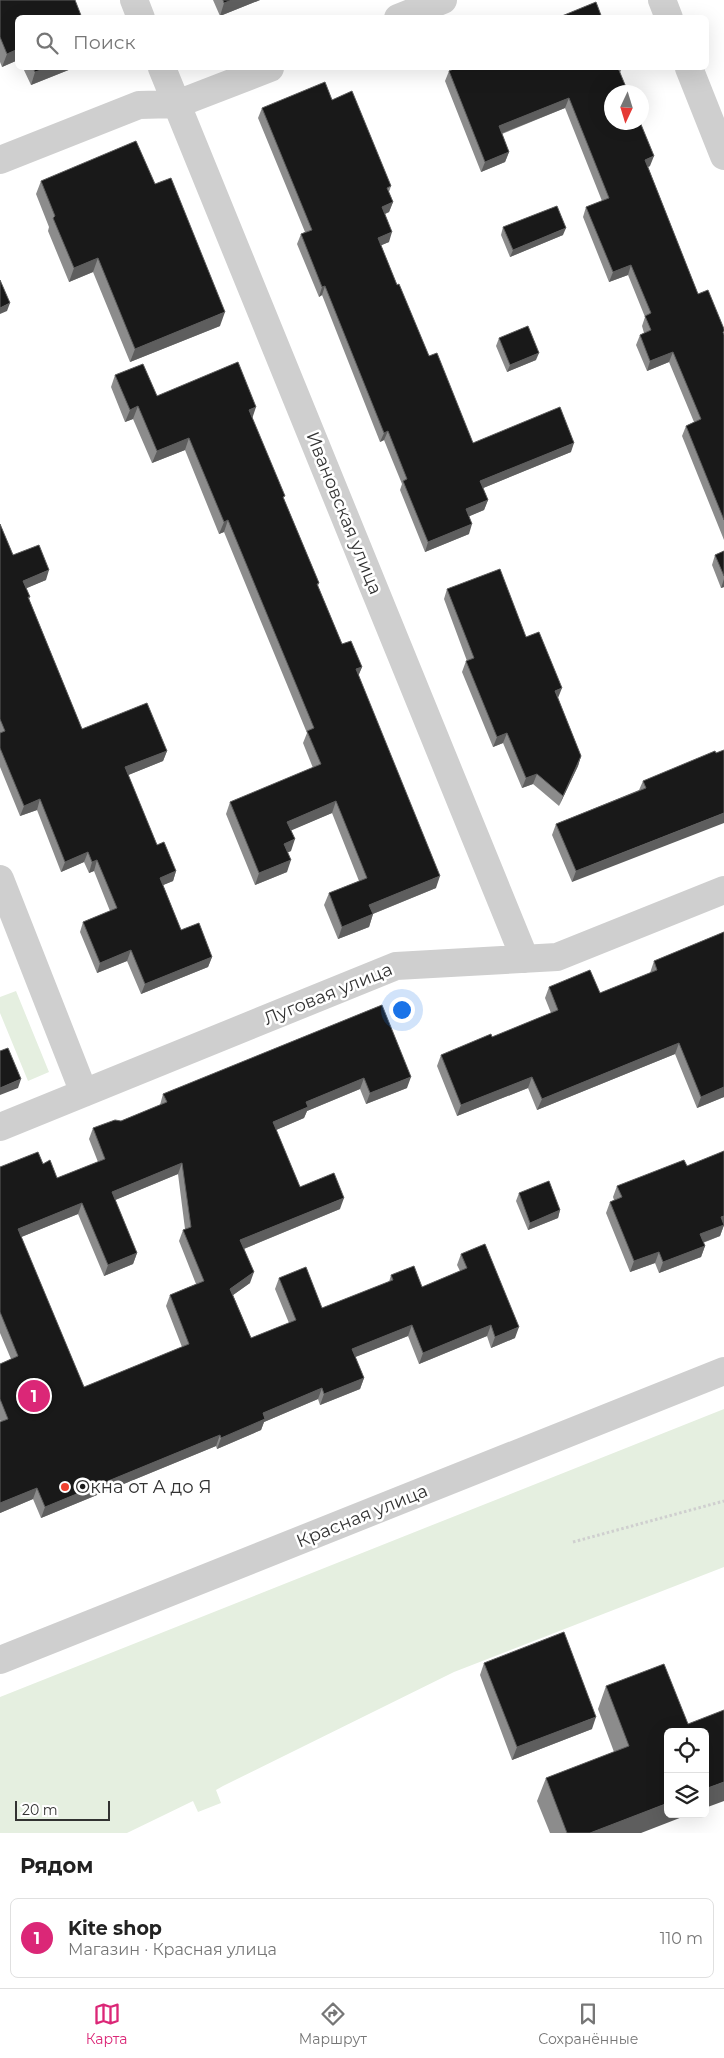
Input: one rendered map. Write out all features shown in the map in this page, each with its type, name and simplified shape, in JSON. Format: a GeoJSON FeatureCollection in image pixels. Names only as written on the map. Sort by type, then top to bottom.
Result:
{"type":"FeatureCollection","features":[{"type":"Feature","properties":{"kind":"street"},"geometry":{"type":"LineString","coordinates":[[134,0],[140,15]]}},
{"type":"Feature","properties":{"kind":"street"},"geometry":{"type":"LineString","coordinates":[[406,15],[443,0]]}},
{"type":"Feature","properties":{"kind":"street"},"geometry":{"type":"LineString","coordinates":[[662,0],[668,15]]}},
{"type":"Feature","properties":{"kind":"street","name":"Ивановская улица"},"geometry":{"type":"LineString","coordinates":[[163,70],[526,959]]}},
{"type":"Feature","properties":{"kind":"street"},"geometry":{"type":"LineString","coordinates":[[0,160],[139,105],[177,104],[265,70]]}},
{"type":"Feature","properties":{"kind":"street"},"geometry":{"type":"LineString","coordinates":[[690,70],[724,156]]}},
{"type":"Feature","properties":{"kind":"street"},"geometry":{"type":"LineString","coordinates":[[0,879],[84,1093]]}},
{"type":"Feature","properties":{"kind":"street","name":"Луговая улица"},"geometry":{"type":"LineString","coordinates":[[0,1127],[396,966],[556,957],[724,890]]}},
{"type":"Feature","properties":{"kind":"street","name":"Красная улица"},"geometry":{"type":"LineString","coordinates":[[0,1660],[724,1371]]}},
{"type":"Feature","properties":{"kind":"path"},"geometry":{"type":"LineString","coordinates":[[573,1542],[724,1501]]}},
{"type":"Feature","properties":{"kind":"green space"},"geometry":{"type":"Polygon","coordinates":[[[16,991],[49,1072],[28,1081],[0,1013],[0,997],[16,991]]]}},
{"type":"Feature","properties":{"kind":"green space"},"geometry":{"type":"Polygon","coordinates":[[[724,1409],[724,1567],[454,1672],[223,1786],[216,1790],[221,1803],[198,1812],[193,1801],[127,1833],[0,1833],[0,1697],[724,1409]]]}},
{"type":"Feature","properties":{"kind":"building"},"geometry":{"type":"Polygon","coordinates":[[[0,0],[75,0],[81,15],[15,15],[15,50],[7,54],[0,37],[0,0]]]}},
{"type":"Feature","properties":{"kind":"building"},"geometry":{"type":"Polygon","coordinates":[[[596,2],[601,15],[564,15],[596,2]]]}},
{"type":"Feature","properties":{"kind":"building"},"geometry":{"type":"Polygon","coordinates":[[[619,70],[625,85],[604,85],[604,130],[643,130],[654,156],[645,160],[698,294],[708,290],[724,329],[724,520],[686,426],[701,419],[673,352],[650,361],[640,335],[651,330],[645,316],[651,313],[631,265],[613,272],[586,207],[609,198],[569,98],[499,126],[509,152],[485,162],[449,71],[619,70]]]}},
{"type":"Feature","properties":{"kind":"building"},"geometry":{"type":"Polygon","coordinates":[[[325,82],[332,100],[352,91],[391,186],[387,188],[393,202],[382,207],[392,232],[378,238],[429,356],[437,353],[473,443],[560,407],[574,443],[480,481],[488,500],[466,509],[472,524],[428,542],[403,481],[407,479],[388,431],[384,433],[325,286],[322,287],[301,234],[312,230],[262,108],[325,82]]]}},
{"type":"Feature","properties":{"kind":"building"},"geometry":{"type":"Polygon","coordinates":[[[136,141],[155,184],[171,178],[225,312],[135,349],[98,258],[74,268],[53,218],[55,216],[41,181],[136,141]]]}},
{"type":"Feature","properties":{"kind":"building"},"geometry":{"type":"Polygon","coordinates":[[[557,206],[566,228],[513,250],[503,227],[557,206]]]}},
{"type":"Feature","properties":{"kind":"building"},"geometry":{"type":"Polygon","coordinates":[[[0,280],[10,303],[0,308],[0,280]]]}},
{"type":"Feature","properties":{"kind":"building"},"geometry":{"type":"Polygon","coordinates":[[[528,326],[539,353],[510,365],[499,338],[528,326]]]}},
{"type":"Feature","properties":{"kind":"building"},"geometry":{"type":"Polygon","coordinates":[[[238,362],[256,407],[249,410],[319,583],[317,584],[342,644],[351,641],[362,667],[356,669],[440,876],[369,905],[373,914],[342,927],[329,893],[367,878],[336,801],[287,822],[295,839],[284,844],[291,860],[259,873],[230,802],[321,764],[307,731],[314,728],[228,520],[224,522],[189,438],[157,451],[138,406],[130,410],[115,375],[143,364],[157,396],[238,362]]]}},
{"type":"Feature","properties":{"kind":"building"},"geometry":{"type":"Polygon","coordinates":[[[0,524],[13,555],[39,545],[49,570],[23,581],[82,729],[147,703],[167,751],[125,767],[157,845],[164,842],[176,871],[160,878],[181,930],[199,923],[212,957],[145,984],[131,950],[100,963],[83,922],[117,908],[97,860],[92,862],[88,852],[65,862],[40,799],[24,806],[0,748],[0,733],[5,731],[0,719],[0,524]]]}},
{"type":"Feature","properties":{"kind":"building"},"geometry":{"type":"Polygon","coordinates":[[[724,551],[724,576],[715,555],[724,551]]]}},
{"type":"Feature","properties":{"kind":"building"},"geometry":{"type":"Polygon","coordinates":[[[500,569],[526,637],[539,632],[562,688],[555,691],[581,756],[563,796],[537,774],[526,778],[507,733],[497,737],[466,661],[474,658],[447,589],[500,569]]]}},
{"type":"Feature","properties":{"kind":"building"},"geometry":{"type":"Polygon","coordinates":[[[724,750],[724,813],[576,871],[556,824],[646,788],[643,781],[715,751],[716,753],[724,750]]]}},
{"type":"Feature","properties":{"kind":"building"},"geometry":{"type":"Polygon","coordinates":[[[724,932],[724,1087],[701,1097],[679,1043],[542,1099],[532,1077],[461,1105],[441,1055],[491,1034],[492,1037],[558,1010],[549,987],[590,970],[600,993],[657,970],[654,961],[724,932]]]}},
{"type":"Feature","properties":{"kind":"building"},"geometry":{"type":"Polygon","coordinates":[[[382,1005],[411,1077],[370,1093],[364,1078],[306,1102],[308,1107],[273,1122],[300,1187],[334,1173],[344,1198],[240,1240],[254,1272],[230,1289],[251,1338],[296,1320],[279,1278],[306,1267],[322,1308],[393,1280],[391,1275],[414,1266],[422,1287],[467,1268],[461,1254],[485,1244],[519,1327],[495,1337],[491,1325],[423,1353],[412,1325],[352,1349],[364,1378],[324,1394],[322,1388],[263,1413],[265,1419],[221,1438],[220,1435],[45,1507],[37,1488],[0,1503],[0,1422],[8,1419],[0,1399],[0,1364],[18,1356],[0,1312],[0,1167],[38,1152],[43,1164],[50,1160],[57,1178],[105,1159],[93,1128],[115,1120],[121,1121],[167,1102],[163,1094],[382,1005]],[[182,1163],[112,1192],[137,1253],[108,1265],[82,1203],[18,1229],[84,1387],[189,1344],[170,1295],[204,1281],[183,1230],[191,1227],[182,1163]]]}},
{"type":"Feature","properties":{"kind":"building"},"geometry":{"type":"Polygon","coordinates":[[[8,1048],[21,1079],[0,1088],[0,1051],[8,1048]]]}},
{"type":"Feature","properties":{"kind":"building"},"geometry":{"type":"Polygon","coordinates":[[[724,1151],[724,1216],[721,1217],[724,1225],[700,1234],[705,1246],[663,1262],[659,1252],[634,1261],[610,1202],[622,1197],[617,1186],[684,1160],[687,1166],[724,1151]]]}},
{"type":"Feature","properties":{"kind":"building"},"geometry":{"type":"Polygon","coordinates":[[[549,1181],[560,1210],[530,1223],[519,1193],[549,1181]]]}},
{"type":"Feature","properties":{"kind":"building"},"geometry":{"type":"Polygon","coordinates":[[[564,1632],[596,1717],[517,1747],[484,1663],[564,1632]]]}},
{"type":"Feature","properties":{"kind":"building"},"geometry":{"type":"Polygon","coordinates":[[[664,1664],[688,1724],[724,1710],[724,1782],[709,1788],[709,1728],[664,1728],[664,1805],[590,1833],[567,1833],[546,1778],[629,1746],[606,1686],[664,1664]]]}},
{"type":"Feature","properties":{"kind":"place","name":"Kite shop"},"geometry":{"type":"Point","coordinates":[34,1396]}},
{"type":"Feature","properties":{"kind":"place","name":"Окна от А до Я"},"geometry":{"type":"Point","coordinates":[65,1487]}}]}
